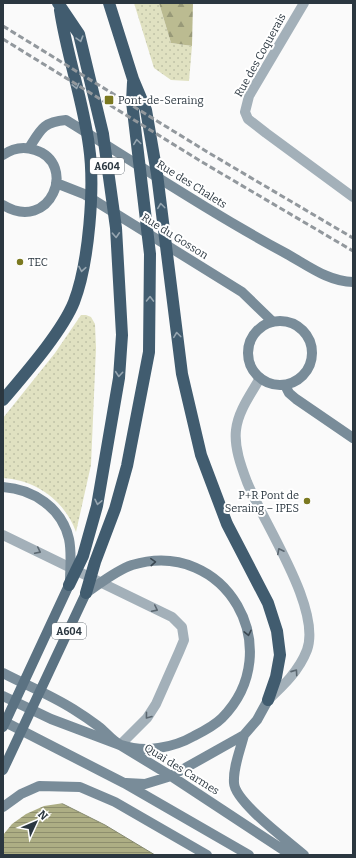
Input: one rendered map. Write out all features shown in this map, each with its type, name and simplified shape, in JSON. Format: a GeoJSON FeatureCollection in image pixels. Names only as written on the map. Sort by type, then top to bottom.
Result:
{"type":"FeatureCollection","features":[{"type":"Feature","properties":{"kind":"highway","name":"A604"},"geometry":{"type":"LineString","coordinates":[[86,593],[95,562],[115,509],[127,466],[149,352],[150,254],[132,102],[133,79],[109,3]]}},
{"type":"Feature","properties":{"kind":"highway","name":"A604"},"geometry":{"type":"LineString","coordinates":[[59,5],[79,34],[103,134],[116,228],[122,335],[119,378],[97,506],[83,556],[70,585]]}},
{"type":"Feature","properties":{"kind":"highway"},"geometry":{"type":"LineString","coordinates":[[3,400],[56,332],[74,303],[87,244],[92,186],[89,146],[64,40],[59,5]]}},
{"type":"Feature","properties":{"kind":"highway"},"geometry":{"type":"LineString","coordinates":[[133,79],[146,110],[157,174],[182,374],[201,455],[227,524],[268,603],[275,624],[280,656],[276,677],[268,700]]}},
{"type":"Feature","properties":{"kind":"main road","name":"Rue des Chalets"},"geometry":{"type":"LineString","coordinates":[[29,148],[41,129],[51,121],[66,120],[245,231],[321,273],[337,280],[353,282]]}},
{"type":"Feature","properties":{"kind":"main road"},"geometry":{"type":"LineString","coordinates":[[3,155],[16,149],[29,148],[42,153],[52,164],[56,173],[56,183],[53,194],[46,204],[37,210],[25,213],[13,211],[3,205]]}},
{"type":"Feature","properties":{"kind":"main road","name":"Rue du Gosson"},"geometry":{"type":"LineString","coordinates":[[56,183],[84,194],[242,292],[273,322]]}},
{"type":"Feature","properties":{"kind":"main road"},"geometry":{"type":"LineString","coordinates":[[284,321],[294,324],[305,334],[312,348],[312,358],[309,368],[299,379],[285,385],[267,382],[260,378],[253,369],[249,358],[249,346],[258,330],[273,322],[284,321]]}},
{"type":"Feature","properties":{"kind":"main road"},"geometry":{"type":"LineString","coordinates":[[285,385],[289,393],[296,399],[353,438]]}},
{"type":"Feature","properties":{"kind":"main road"},"geometry":{"type":"LineString","coordinates":[[3,487],[27,492],[50,506],[65,526],[71,550],[70,585]]}},
{"type":"Feature","properties":{"kind":"main road"},"geometry":{"type":"LineString","coordinates":[[3,673],[72,708],[98,725],[120,745],[146,749],[168,747],[190,738],[221,719],[236,700],[242,688],[249,668],[250,647],[247,626],[238,604],[218,582],[198,569],[173,562],[157,561],[132,566],[116,573],[86,593]]}},
{"type":"Feature","properties":{"kind":"main road","name":"A604"},"geometry":{"type":"LineString","coordinates":[[3,727],[70,585]]}},
{"type":"Feature","properties":{"kind":"main road","name":"A604"},"geometry":{"type":"LineString","coordinates":[[3,770],[86,593]]}},
{"type":"Feature","properties":{"kind":"main road","name":"Quai des Carmes"},"geometry":{"type":"LineString","coordinates":[[3,696],[51,719],[120,745],[171,776],[291,855]]}},
{"type":"Feature","properties":{"kind":"main road"},"geometry":{"type":"LineString","coordinates":[[124,783],[145,784],[171,776],[244,735],[257,720],[268,700]]}},
{"type":"Feature","properties":{"kind":"main road"},"geometry":{"type":"LineString","coordinates":[[3,721],[20,733],[124,783],[248,855]]}},
{"type":"Feature","properties":{"kind":"main road"},"geometry":{"type":"LineString","coordinates":[[244,735],[235,769],[235,790],[245,804],[304,855]]}},
{"type":"Feature","properties":{"kind":"main road"},"geometry":{"type":"LineString","coordinates":[[3,807],[21,794],[35,787],[48,785],[80,787],[98,794],[207,855]]}},
{"type":"Feature","properties":{"kind":"street","name":"Rue des Coquerais"},"geometry":{"type":"LineString","coordinates":[[304,3],[249,96],[245,112],[248,119],[353,197]]}},
{"type":"Feature","properties":{"kind":"street"},"geometry":{"type":"LineString","coordinates":[[260,378],[238,418],[236,430],[238,453],[254,499],[304,601],[310,632],[307,650],[300,664],[288,682],[268,700]]}},
{"type":"Feature","properties":{"kind":"street"},"geometry":{"type":"LineString","coordinates":[[3,535],[172,617],[182,628],[184,640],[156,704],[147,718],[120,745]]}},
{"type":"Feature","properties":{"kind":"shaded area"},"geometry":{"type":"Polygon","coordinates":[[[134,3],[159,3],[171,43],[192,46],[189,81],[171,80],[154,68],[134,3]]]}},
{"type":"Feature","properties":{"kind":"shaded area"},"geometry":{"type":"Polygon","coordinates":[[[81,315],[91,317],[95,324],[96,348],[91,465],[76,532],[65,511],[48,494],[27,483],[3,478],[3,418],[55,353],[81,315]]]}},
{"type":"Feature","properties":{"kind":"shaded area"},"geometry":{"type":"Polygon","coordinates":[[[3,774],[105,825],[155,855],[3,855],[3,774]]]}},
{"type":"Feature","properties":{"kind":"green space"},"geometry":{"type":"Polygon","coordinates":[[[159,3],[193,3],[192,46],[171,43],[159,3]]]}},
{"type":"Feature","properties":{"kind":"pier"},"geometry":{"type":"Polygon","coordinates":[[[3,772],[64,803],[44,806],[26,814],[12,824],[3,835],[3,772]]]}},
{"type":"Feature","properties":{"kind":"railway"},"geometry":{"type":"LineString","coordinates":[[3,26],[209,153],[353,238]]}},
{"type":"Feature","properties":{"kind":"railway"},"geometry":{"type":"LineString","coordinates":[[3,39],[202,162],[353,251]]}},
{"type":"Feature","properties":{"kind":"place","name":"Pont-de-Seraing"},"geometry":{"type":"Point","coordinates":[109,100]}},
{"type":"Feature","properties":{"kind":"place","name":"TEC"},"geometry":{"type":"Point","coordinates":[20,262]}},
{"type":"Feature","properties":{"kind":"place","name":"P+R Pont de Seraing – IPES"},"geometry":{"type":"Point","coordinates":[307,501]}}]}
